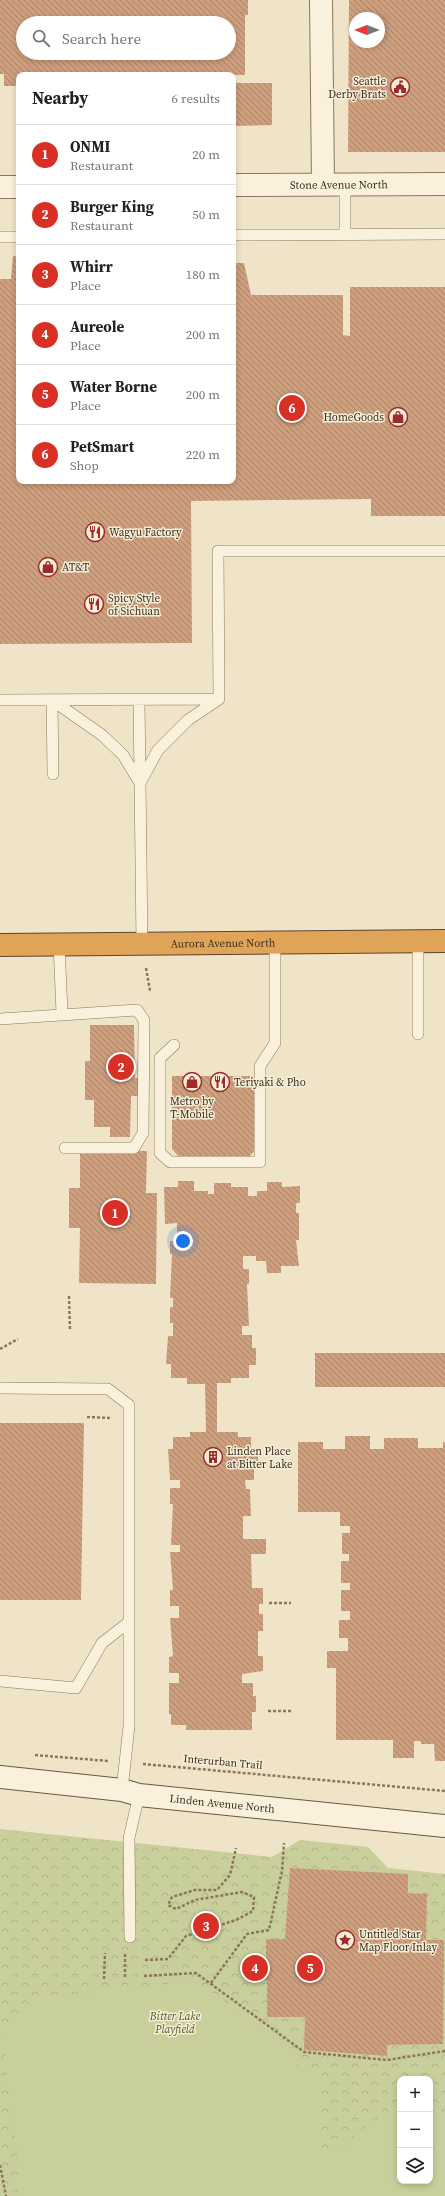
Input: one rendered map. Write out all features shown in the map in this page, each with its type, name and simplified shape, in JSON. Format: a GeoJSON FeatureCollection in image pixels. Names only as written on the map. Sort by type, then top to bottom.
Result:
{"type":"FeatureCollection","features":[{"type":"Feature","properties":{"kind":"highway","name":"Aurora Avenue North"},"geometry":{"type":"LineString","coordinates":[[0,946],[59,944],[445,941]]}},
{"type":"Feature","properties":{"kind":"street"},"geometry":{"type":"LineString","coordinates":[[321,0],[323,184]]}},
{"type":"Feature","properties":{"kind":"street","name":"Stone Avenue North"},"geometry":{"type":"LineString","coordinates":[[236,185],[445,184]]}},
{"type":"Feature","properties":{"kind":"street"},"geometry":{"type":"LineString","coordinates":[[0,188],[16,187]]}},
{"type":"Feature","properties":{"kind":"street","name":"Linden Avenue North"},"geometry":{"type":"LineString","coordinates":[[0,1777],[131,1793],[445,1826]]}},
{"type":"Feature","properties":{"kind":"lane"},"geometry":{"type":"LineString","coordinates":[[345,184],[345,235]]}},
{"type":"Feature","properties":{"kind":"lane"},"geometry":{"type":"LineString","coordinates":[[236,236],[445,234]]}},
{"type":"Feature","properties":{"kind":"lane"},"geometry":{"type":"LineString","coordinates":[[0,237],[16,237]]}},
{"type":"Feature","properties":{"kind":"lane"},"geometry":{"type":"LineString","coordinates":[[219,699],[218,551],[445,551]]}},
{"type":"Feature","properties":{"kind":"lane"},"geometry":{"type":"LineString","coordinates":[[139,699],[142,944]]}},
{"type":"Feature","properties":{"kind":"lane"},"geometry":{"type":"LineString","coordinates":[[0,700],[219,699]]}},
{"type":"Feature","properties":{"kind":"lane"},"geometry":{"type":"LineString","coordinates":[[140,784],[158,750],[188,720],[219,699]]}},
{"type":"Feature","properties":{"kind":"lane"},"geometry":{"type":"LineString","coordinates":[[52,700],[102,735],[123,755],[140,784]]}},
{"type":"Feature","properties":{"kind":"lane"},"geometry":{"type":"LineString","coordinates":[[52,700],[52,774]]}},
{"type":"Feature","properties":{"kind":"lane"},"geometry":{"type":"LineString","coordinates":[[418,941],[418,1034]]}},
{"type":"Feature","properties":{"kind":"lane"},"geometry":{"type":"LineString","coordinates":[[174,1045],[160,1058],[160,1153],[170,1162],[260,1162],[260,1066],[275,1043],[276,943]]}},
{"type":"Feature","properties":{"kind":"lane"},"geometry":{"type":"LineString","coordinates":[[59,944],[62,1013]]}},
{"type":"Feature","properties":{"kind":"lane"},"geometry":{"type":"LineString","coordinates":[[0,1019],[62,1013],[136,1010],[144,1020],[143,1133],[134,1148],[65,1148]]}},
{"type":"Feature","properties":{"kind":"lane"},"geometry":{"type":"LineString","coordinates":[[0,1388],[108,1389],[129,1405],[130,1726],[127,1762],[131,1793],[130,1937]]}},
{"type":"Feature","properties":{"kind":"lane"},"geometry":{"type":"LineString","coordinates":[[0,1681],[76,1688],[102,1642],[130,1622]]}},
{"type":"Feature","properties":{"kind":"path"},"geometry":{"type":"LineString","coordinates":[[69,1296],[70,1331]]}},
{"type":"Feature","properties":{"kind":"path"},"geometry":{"type":"LineString","coordinates":[[0,1349],[18,1339]]}},
{"type":"Feature","properties":{"kind":"path"},"geometry":{"type":"LineString","coordinates":[[88,1418],[111,1418]]}},
{"type":"Feature","properties":{"kind":"path"},"geometry":{"type":"LineString","coordinates":[[269,1603],[291,1603]]}},
{"type":"Feature","properties":{"kind":"path"},"geometry":{"type":"LineString","coordinates":[[268,1711],[291,1711]]}},
{"type":"Feature","properties":{"kind":"path","name":"Interurban Trail"},"geometry":{"type":"LineString","coordinates":[[30,1754],[445,1791]]}},
{"type":"Feature","properties":{"kind":"path"},"geometry":{"type":"LineString","coordinates":[[211,1983],[247,1934],[269,1930],[282,1871],[284,1843]]}},
{"type":"Feature","properties":{"kind":"path"},"geometry":{"type":"LineString","coordinates":[[145,1960],[168,1958],[186,1936],[236,1920],[253,1911],[254,1897],[242,1892],[195,1900],[176,1909],[168,1905],[172,1897],[195,1890],[217,1890],[230,1876],[236,1848]]}},
{"type":"Feature","properties":{"kind":"path"},"geometry":{"type":"LineString","coordinates":[[104,1953],[104,1979]]}},
{"type":"Feature","properties":{"kind":"path"},"geometry":{"type":"LineString","coordinates":[[125,1953],[125,1977]]}},
{"type":"Feature","properties":{"kind":"path"},"geometry":{"type":"LineString","coordinates":[[144,1976],[196,1973],[304,2052],[386,2060],[445,2051]]}},
{"type":"Feature","properties":{"kind":"path"},"geometry":{"type":"LineString","coordinates":[[0,2165],[6,2196]]}},
{"type":"Feature","properties":{"kind":"green space","name":"Bitter Lake Playfield"},"geometry":{"type":"Polygon","coordinates":[[[0,1829],[272,1857],[300,1840],[368,1847],[388,1868],[445,1874],[445,2196],[0,2196],[0,1829]]]}},
{"type":"Feature","properties":{"kind":"green space"},"geometry":{"type":"Polygon","coordinates":[[[196,1981],[300,2056],[297,2067],[319,2067],[319,2165],[374,2120],[397,2117],[397,2184],[433,2184],[433,2114],[445,2113],[445,2196],[27,2196],[21,2186],[2,2037],[32,1999],[196,1981]]]}},
{"type":"Feature","properties":{"kind":"building"},"geometry":{"type":"Polygon","coordinates":[[[0,0],[248,0],[248,15],[245,15],[245,75],[236,75],[236,72],[16,72],[16,86],[4,86],[4,74],[0,74],[0,0]]]}},
{"type":"Feature","properties":{"kind":"building"},"geometry":{"type":"Polygon","coordinates":[[[349,0],[445,0],[445,152],[348,152],[349,0]]]}},
{"type":"Feature","properties":{"kind":"building"},"geometry":{"type":"Polygon","coordinates":[[[236,83],[272,83],[272,125],[236,126],[236,83]]]}},
{"type":"Feature","properties":{"kind":"building"},"geometry":{"type":"Polygon","coordinates":[[[13,256],[16,256],[16,484],[236,484],[236,263],[244,263],[251,295],[343,295],[343,335],[350,336],[350,287],[445,287],[445,516],[371,516],[371,499],[191,501],[192,643],[0,644],[0,279],[11,279],[13,256]]]}},
{"type":"Feature","properties":{"kind":"building"},"geometry":{"type":"Polygon","coordinates":[[[90,1025],[134,1025],[135,1078],[139,1078],[140,1096],[131,1096],[130,1137],[110,1137],[110,1127],[94,1127],[94,1100],[85,1100],[85,1061],[90,1061],[90,1025]]]}},
{"type":"Feature","properties":{"kind":"building"},"geometry":{"type":"Polygon","coordinates":[[[172,1076],[256,1076],[256,1149],[249,1157],[179,1157],[172,1149],[172,1076]]]}},
{"type":"Feature","properties":{"kind":"building"},"geometry":{"type":"Polygon","coordinates":[[[80,1150],[147,1151],[146,1193],[157,1193],[156,1284],[79,1283],[80,1228],[69,1228],[69,1188],[80,1188],[80,1150]]]}},
{"type":"Feature","properties":{"kind":"building","name":"Linden Place at Bitter Lake"},"geometry":{"type":"Polygon","coordinates":[[[178,1181],[194,1181],[194,1191],[208,1191],[208,1194],[214,1194],[214,1183],[231,1183],[231,1187],[248,1187],[248,1196],[257,1196],[257,1191],[267,1191],[267,1182],[282,1182],[282,1187],[300,1186],[300,1203],[296,1203],[296,1213],[299,1213],[299,1240],[296,1240],[299,1266],[281,1266],[281,1273],[267,1273],[266,1261],[256,1261],[256,1256],[243,1256],[243,1269],[249,1269],[249,1284],[247,1284],[249,1326],[242,1326],[242,1335],[252,1335],[252,1348],[256,1348],[256,1365],[249,1365],[249,1378],[231,1378],[231,1383],[217,1383],[217,1432],[238,1432],[238,1437],[251,1437],[251,1449],[258,1449],[258,1465],[254,1465],[254,1480],[245,1480],[246,1489],[250,1489],[251,1516],[243,1516],[243,1539],[266,1539],[266,1554],[251,1554],[252,1588],[263,1588],[263,1604],[259,1604],[259,1614],[263,1614],[263,1631],[258,1631],[258,1656],[263,1656],[263,1671],[242,1674],[242,1683],[253,1683],[253,1696],[256,1696],[256,1712],[252,1712],[252,1730],[186,1730],[186,1725],[171,1725],[171,1714],[169,1714],[169,1683],[179,1683],[179,1673],[169,1673],[169,1657],[173,1656],[170,1618],[179,1618],[179,1606],[170,1606],[170,1590],[173,1590],[170,1552],[180,1552],[180,1545],[171,1545],[173,1504],[170,1504],[170,1488],[180,1488],[180,1480],[170,1480],[168,1449],[173,1449],[173,1437],[190,1437],[190,1432],[206,1432],[205,1384],[187,1384],[187,1378],[171,1378],[171,1364],[166,1364],[168,1336],[173,1336],[173,1323],[170,1323],[170,1307],[173,1307],[173,1298],[170,1298],[172,1254],[170,1254],[170,1241],[177,1241],[177,1223],[165,1224],[164,1187],[178,1187],[178,1181]]]}},
{"type":"Feature","properties":{"kind":"building"},"geometry":{"type":"Polygon","coordinates":[[[315,1353],[445,1353],[445,1387],[315,1387],[315,1353]]]}},
{"type":"Feature","properties":{"kind":"building"},"geometry":{"type":"Polygon","coordinates":[[[0,1423],[84,1423],[81,1600],[0,1600],[0,1423]]]}},
{"type":"Feature","properties":{"kind":"building"},"geometry":{"type":"Polygon","coordinates":[[[345,1436],[370,1436],[370,1449],[384,1449],[384,1438],[418,1438],[418,1448],[443,1448],[443,1442],[445,1442],[445,1761],[435,1761],[434,1744],[421,1744],[421,1741],[414,1741],[414,1758],[393,1758],[393,1740],[336,1740],[336,1668],[327,1668],[327,1651],[348,1651],[348,1638],[339,1638],[339,1620],[350,1620],[350,1611],[341,1611],[341,1590],[350,1590],[350,1583],[341,1583],[341,1561],[349,1561],[349,1554],[342,1554],[342,1533],[350,1533],[350,1526],[340,1526],[340,1512],[298,1512],[298,1442],[323,1442],[323,1449],[345,1449],[345,1436]]]}},
{"type":"Feature","properties":{"kind":"building"},"geometry":{"type":"Polygon","coordinates":[[[290,1868],[408,1874],[408,1893],[427,1894],[426,1940],[444,1940],[443,2044],[387,2045],[387,2056],[304,2050],[305,2017],[267,2017],[267,1981],[258,1975],[257,1969],[259,1964],[266,1958],[266,1939],[285,1939],[290,1868]]]}},
{"type":"Feature","properties":{"kind":"place","name":"Seattle Derby Brats"},"geometry":{"type":"Point","coordinates":[400,87]}},
{"type":"Feature","properties":{"kind":"place","name":"PetSmart"},"geometry":{"type":"Point","coordinates":[292,408]}},
{"type":"Feature","properties":{"kind":"place","name":"HomeGoods"},"geometry":{"type":"Point","coordinates":[398,417]}},
{"type":"Feature","properties":{"kind":"place","name":"Wagyu Factory"},"geometry":{"type":"Point","coordinates":[95,532]}},
{"type":"Feature","properties":{"kind":"place","name":"AT&T"},"geometry":{"type":"Point","coordinates":[48,567]}},
{"type":"Feature","properties":{"kind":"place","name":"Spicy Style of Sichuan"},"geometry":{"type":"Point","coordinates":[94,604]}},
{"type":"Feature","properties":{"kind":"place","name":"Burger King"},"geometry":{"type":"Point","coordinates":[121,1067]}},
{"type":"Feature","properties":{"kind":"place","name":"Metro by T-Mobile"},"geometry":{"type":"Point","coordinates":[192,1082]}},
{"type":"Feature","properties":{"kind":"place","name":"Teriyaki & Pho"},"geometry":{"type":"Point","coordinates":[220,1082]}},
{"type":"Feature","properties":{"kind":"place","name":"ONMI"},"geometry":{"type":"Point","coordinates":[115,1213]}},
{"type":"Feature","properties":{"kind":"place","name":"Linden Place at Bitter Lake"},"geometry":{"type":"Point","coordinates":[213,1457]}},
{"type":"Feature","properties":{"kind":"place","name":"Whirr"},"geometry":{"type":"Point","coordinates":[206,1926]}},
{"type":"Feature","properties":{"kind":"place","name":"Untitled Star Map Floor Inlay"},"geometry":{"type":"Point","coordinates":[345,1940]}},
{"type":"Feature","properties":{"kind":"place","name":"Aureole"},"geometry":{"type":"Point","coordinates":[255,1968]}},
{"type":"Feature","properties":{"kind":"place","name":"Water Borne"},"geometry":{"type":"Point","coordinates":[310,1968]}}]}
